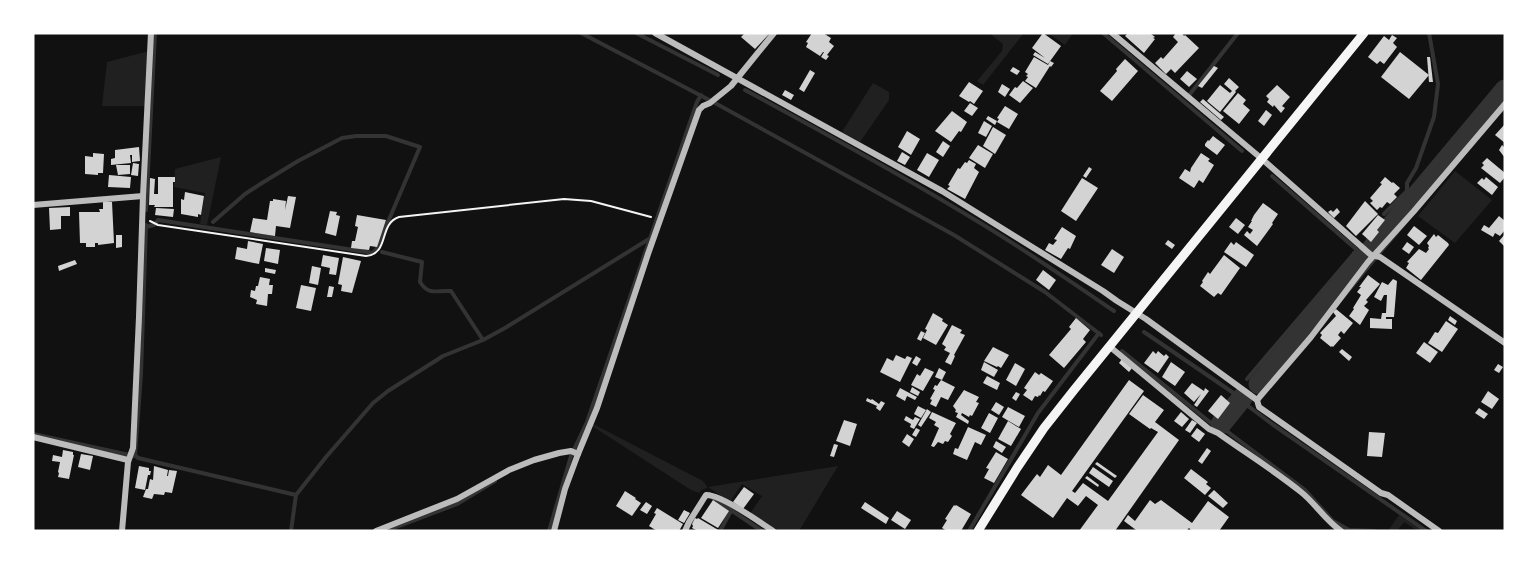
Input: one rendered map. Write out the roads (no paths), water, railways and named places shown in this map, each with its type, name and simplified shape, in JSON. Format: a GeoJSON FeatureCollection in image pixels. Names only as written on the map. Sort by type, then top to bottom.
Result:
{"type":"FeatureCollection","features":[{"type":"Feature","properties":{"kind":"main road"},"geometry":{"type":"LineString","coordinates":[[978,531],[1044,428],[1364,33]]}},
{"type":"Feature","properties":{"kind":"street"},"geometry":{"type":"LineString","coordinates":[[122,531],[129,457],[133,448],[151,33]]}},
{"type":"Feature","properties":{"kind":"street"},"geometry":{"type":"LineString","coordinates":[[655,33],[942,191],[1136,313],[1257,400],[1259,407],[1439,531]]}},
{"type":"Feature","properties":{"kind":"street"},"geometry":{"type":"LineString","coordinates":[[554,531],[574,452],[597,408],[699,110],[731,86],[774,33]]}},
{"type":"Feature","properties":{"kind":"street"},"geometry":{"type":"LineString","coordinates":[[1112,33],[1371,254],[1380,257],[1505,343]]}},
{"type":"Feature","properties":{"kind":"street"},"geometry":{"type":"LineString","coordinates":[[1257,400],[1311,337],[1371,254],[1422,203],[1505,104]]}},
{"type":"Feature","properties":{"kind":"street"},"geometry":{"type":"LineString","coordinates":[[33,205],[143,196]]}},
{"type":"Feature","properties":{"kind":"street"},"geometry":{"type":"LineString","coordinates":[[1109,346],[1209,429],[1292,484],[1313,502],[1329,522],[1341,531]]}},
{"type":"Feature","properties":{"kind":"street"},"geometry":{"type":"LineString","coordinates":[[33,437],[129,457]]}},
{"type":"Feature","properties":{"kind":"street"},"geometry":{"type":"LineString","coordinates":[[376,531],[457,499],[508,470],[559,453],[574,452]]}},
{"type":"Feature","properties":{"kind":"street"},"geometry":{"type":"LineString","coordinates":[[685,531],[701,502],[706,495],[710,495],[720,498],[774,531]]}},
{"type":"Feature","properties":{"kind":"waterway"},"geometry":{"type":"LineString","coordinates":[[146,210],[155,33]]}},
{"type":"Feature","properties":{"kind":"waterway"},"geometry":{"type":"LineString","coordinates":[[581,33],[715,103],[954,235],[1045,292],[1101,335]]}},
{"type":"Feature","properties":{"kind":"waterway"},"geometry":{"type":"LineString","coordinates":[[636,33],[718,75]]}},
{"type":"Feature","properties":{"kind":"waterway"},"geometry":{"type":"LineString","coordinates":[[1103,33],[1242,151]]}},
{"type":"Feature","properties":{"kind":"waterway"},"geometry":{"type":"LineString","coordinates":[[1190,94],[1238,33]]}},
{"type":"Feature","properties":{"kind":"waterway"},"geometry":{"type":"LineString","coordinates":[[1384,214],[1407,191],[1407,183],[1416,168],[1434,117],[1438,84],[1429,33]]}},
{"type":"Feature","properties":{"kind":"waterway"},"geometry":{"type":"LineString","coordinates":[[745,90],[944,201],[1114,311]]}},
{"type":"Feature","properties":{"kind":"waterway"},"geometry":{"type":"LineString","coordinates":[[1259,384],[1505,90]]}},
{"type":"Feature","properties":{"kind":"waterway"},"geometry":{"type":"LineString","coordinates":[[549,531],[571,456],[587,422],[701,95]]}},
{"type":"Feature","properties":{"kind":"waterway"},"geometry":{"type":"LineString","coordinates":[[213,222],[245,194],[298,161],[342,138],[386,136],[420,147],[376,250]]}},
{"type":"Feature","properties":{"kind":"waterway"},"geometry":{"type":"LineString","coordinates":[[1247,379],[1357,250],[1272,176]]}},
{"type":"Feature","properties":{"kind":"waterway"},"geometry":{"type":"LineString","coordinates":[[146,227],[154,225],[158,220],[372,253],[376,250]]}},
{"type":"Feature","properties":{"kind":"waterway"},"geometry":{"type":"LineString","coordinates":[[33,434],[135,455],[141,374],[146,225]]}},
{"type":"Feature","properties":{"kind":"waterway"},"geometry":{"type":"LineString","coordinates":[[382,252],[422,262],[420,282],[423,286],[430,291],[451,291],[483,340],[649,239]]}},
{"type":"Feature","properties":{"kind":"waterway"},"geometry":{"type":"LineString","coordinates":[[1354,253],[1363,260]]}},
{"type":"Feature","properties":{"kind":"waterway"},"geometry":{"type":"LineString","coordinates":[[1144,332],[1235,394],[1272,424],[1426,531]]}},
{"type":"Feature","properties":{"kind":"waterway"},"geometry":{"type":"LineString","coordinates":[[969,531],[1038,413],[1099,333]]}},
{"type":"Feature","properties":{"kind":"waterway"},"geometry":{"type":"LineString","coordinates":[[291,531],[296,495],[373,403],[443,356],[483,340]]}},
{"type":"Feature","properties":{"kind":"waterway"},"geometry":{"type":"LineString","coordinates":[[1122,351],[1211,423],[1221,424],[1228,432],[1305,490],[1333,521],[1349,530],[1374,531]]}},
{"type":"Feature","properties":{"kind":"waterway"},"geometry":{"type":"LineString","coordinates":[[1221,424],[1242,398]]}},
{"type":"Feature","properties":{"kind":"waterway"},"geometry":{"type":"LineString","coordinates":[[135,455],[138,458],[296,495]]}},
{"type":"Feature","properties":{"kind":"waterway"},"geometry":{"type":"LineString","coordinates":[[386,531],[457,504],[495,481]]}},
{"type":"Feature","properties":{"kind":"waterway"},"geometry":{"type":"LineString","coordinates":[[713,498],[762,531]]}},
{"type":"Feature","properties":{"kind":"waterway"},"geometry":{"type":"LineString","coordinates":[[720,531],[731,511]]}}]}
